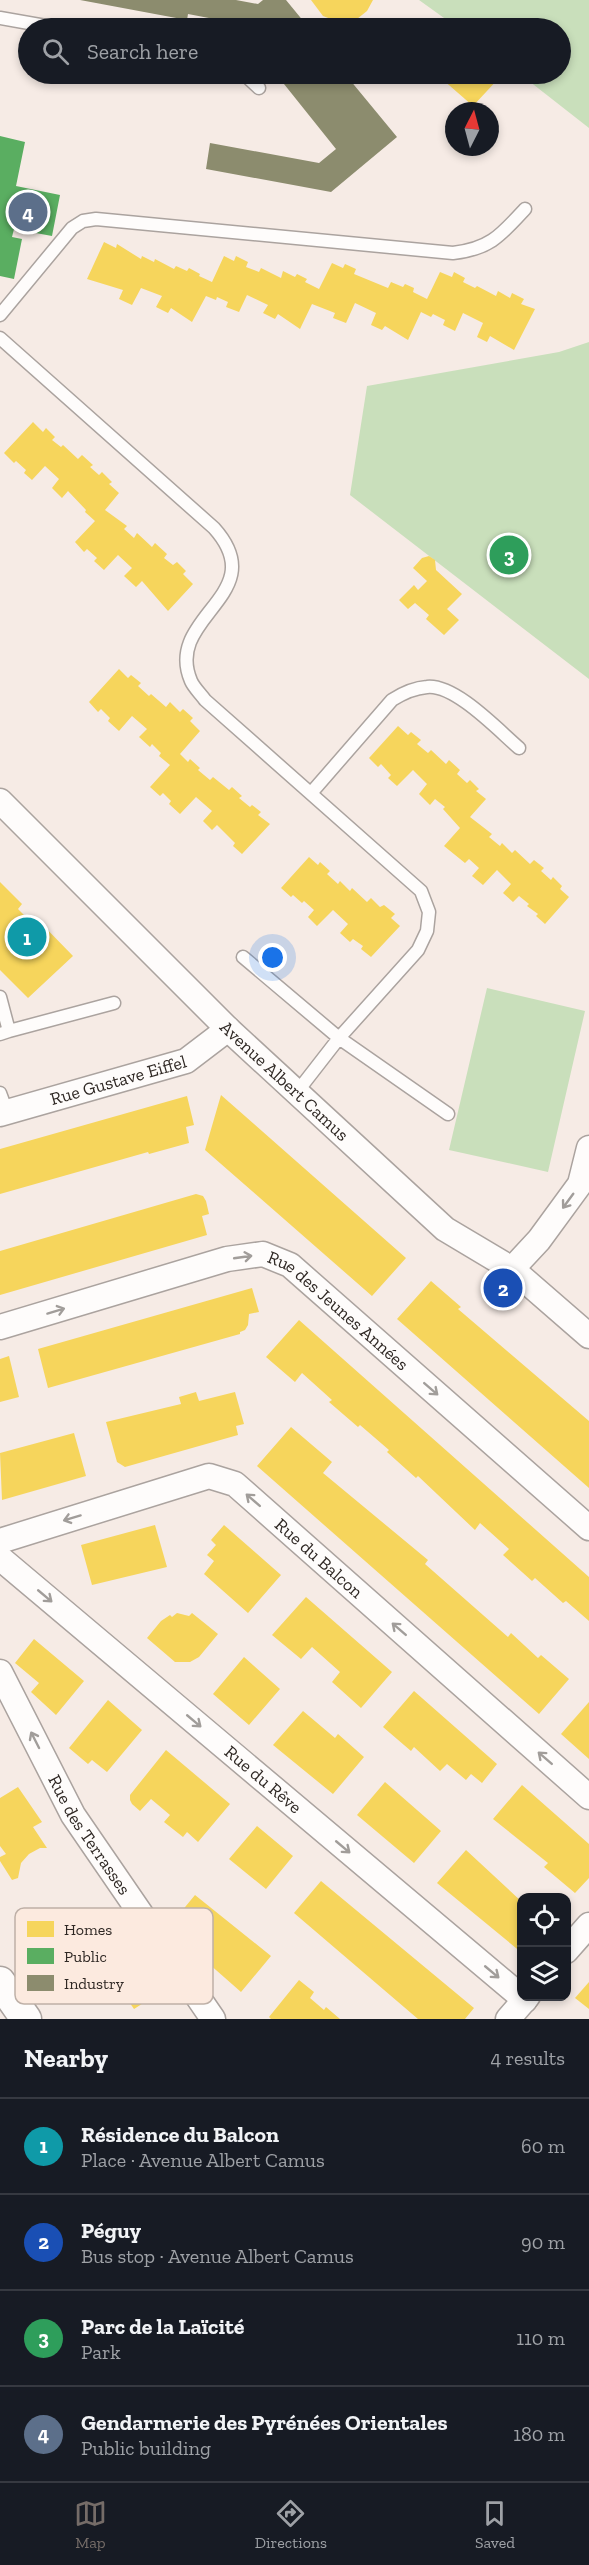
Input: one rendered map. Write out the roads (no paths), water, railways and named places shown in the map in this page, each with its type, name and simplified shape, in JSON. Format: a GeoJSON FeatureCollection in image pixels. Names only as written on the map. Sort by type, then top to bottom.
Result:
{"type":"FeatureCollection","features":[{"type":"Feature","properties":{"kind":"street","name":"Avenue Albert Camus"},"geometry":{"type":"LineString","coordinates":[[0,801],[228,1029],[445,1229],[512,1269],[589,1336]]}},
{"type":"Feature","properties":{"kind":"street","name":"Rue Gustave Eiffel"},"geometry":{"type":"LineString","coordinates":[[2,1106],[186,1061],[228,1029]]}},
{"type":"Feature","properties":{"kind":"street"},"geometry":{"type":"LineString","coordinates":[[512,1269],[539,1240],[580,1184],[589,1148]]}},
{"type":"Feature","properties":{"kind":"street","name":"Rue des Jeunes Années"},"geometry":{"type":"LineString","coordinates":[[0,1328],[227,1259],[263,1254],[290,1265],[589,1528]]}},
{"type":"Feature","properties":{"kind":"street","name":"Rue du Balcon"},"geometry":{"type":"LineString","coordinates":[[0,1541],[208,1476],[235,1484],[589,1797]]}},
{"type":"Feature","properties":{"kind":"street","name":"Rue du Rêve"},"geometry":{"type":"LineString","coordinates":[[0,1558],[517,1990]]}},
{"type":"Feature","properties":{"kind":"street","name":"Rue des Terrasses"},"geometry":{"type":"LineString","coordinates":[[0,1672],[73,1815],[137,1908]]}},
{"type":"Feature","properties":{"kind":"street"},"geometry":{"type":"LineString","coordinates":[[570,1947],[589,1925]]}},
{"type":"Feature","properties":{"kind":"street"},"geometry":{"type":"LineString","coordinates":[[2,1991],[26,2019]]}},
{"type":"Feature","properties":{"kind":"street"},"geometry":{"type":"LineString","coordinates":[[508,2019],[524,2001]]}},
{"type":"Feature","properties":{"kind":"street","name":"Rue des Terrasses"},"geometry":{"type":"LineString","coordinates":[[203,2004],[213,2019]]}},
{"type":"Feature","properties":{"kind":"lane"},"geometry":{"type":"LineString","coordinates":[[0,18],[18,21]]}},
{"type":"Feature","properties":{"kind":"lane"},"geometry":{"type":"LineString","coordinates":[[255,84],[259,88]]}},
{"type":"Feature","properties":{"kind":"lane"},"geometry":{"type":"LineString","coordinates":[[0,315],[72,228],[83,221],[108,220],[453,253],[468,252],[497,240],[525,208]]}},
{"type":"Feature","properties":{"kind":"lane"},"geometry":{"type":"LineString","coordinates":[[0,339],[227,542],[232,555],[229,586],[189,642],[186,662],[191,683],[205,699],[422,891],[429,912],[427,931],[418,950],[339,1038],[297,1092]]}},
{"type":"Feature","properties":{"kind":"lane"},"geometry":{"type":"LineString","coordinates":[[312,792],[392,700],[407,691],[429,686],[456,695],[519,748]]}},
{"type":"Feature","properties":{"kind":"lane"},"geometry":{"type":"LineString","coordinates":[[243,957],[339,1038],[448,1114]]}},
{"type":"Feature","properties":{"kind":"lane"},"geometry":{"type":"LineString","coordinates":[[0,997],[5,1032],[114,1003]]}},
{"type":"Feature","properties":{"kind":"place","name":"Gendarmerie des Pyrénées Orientales"},"geometry":{"type":"Point","coordinates":[28,212]}},
{"type":"Feature","properties":{"kind":"place","name":"Parc de la Laïcité"},"geometry":{"type":"Point","coordinates":[509,555]}},
{"type":"Feature","properties":{"kind":"place","name":"Résidence du Balcon"},"geometry":{"type":"Point","coordinates":[27,937]}},
{"type":"Feature","properties":{"kind":"place","name":"Péguy"},"geometry":{"type":"Point","coordinates":[503,1288]}}]}
